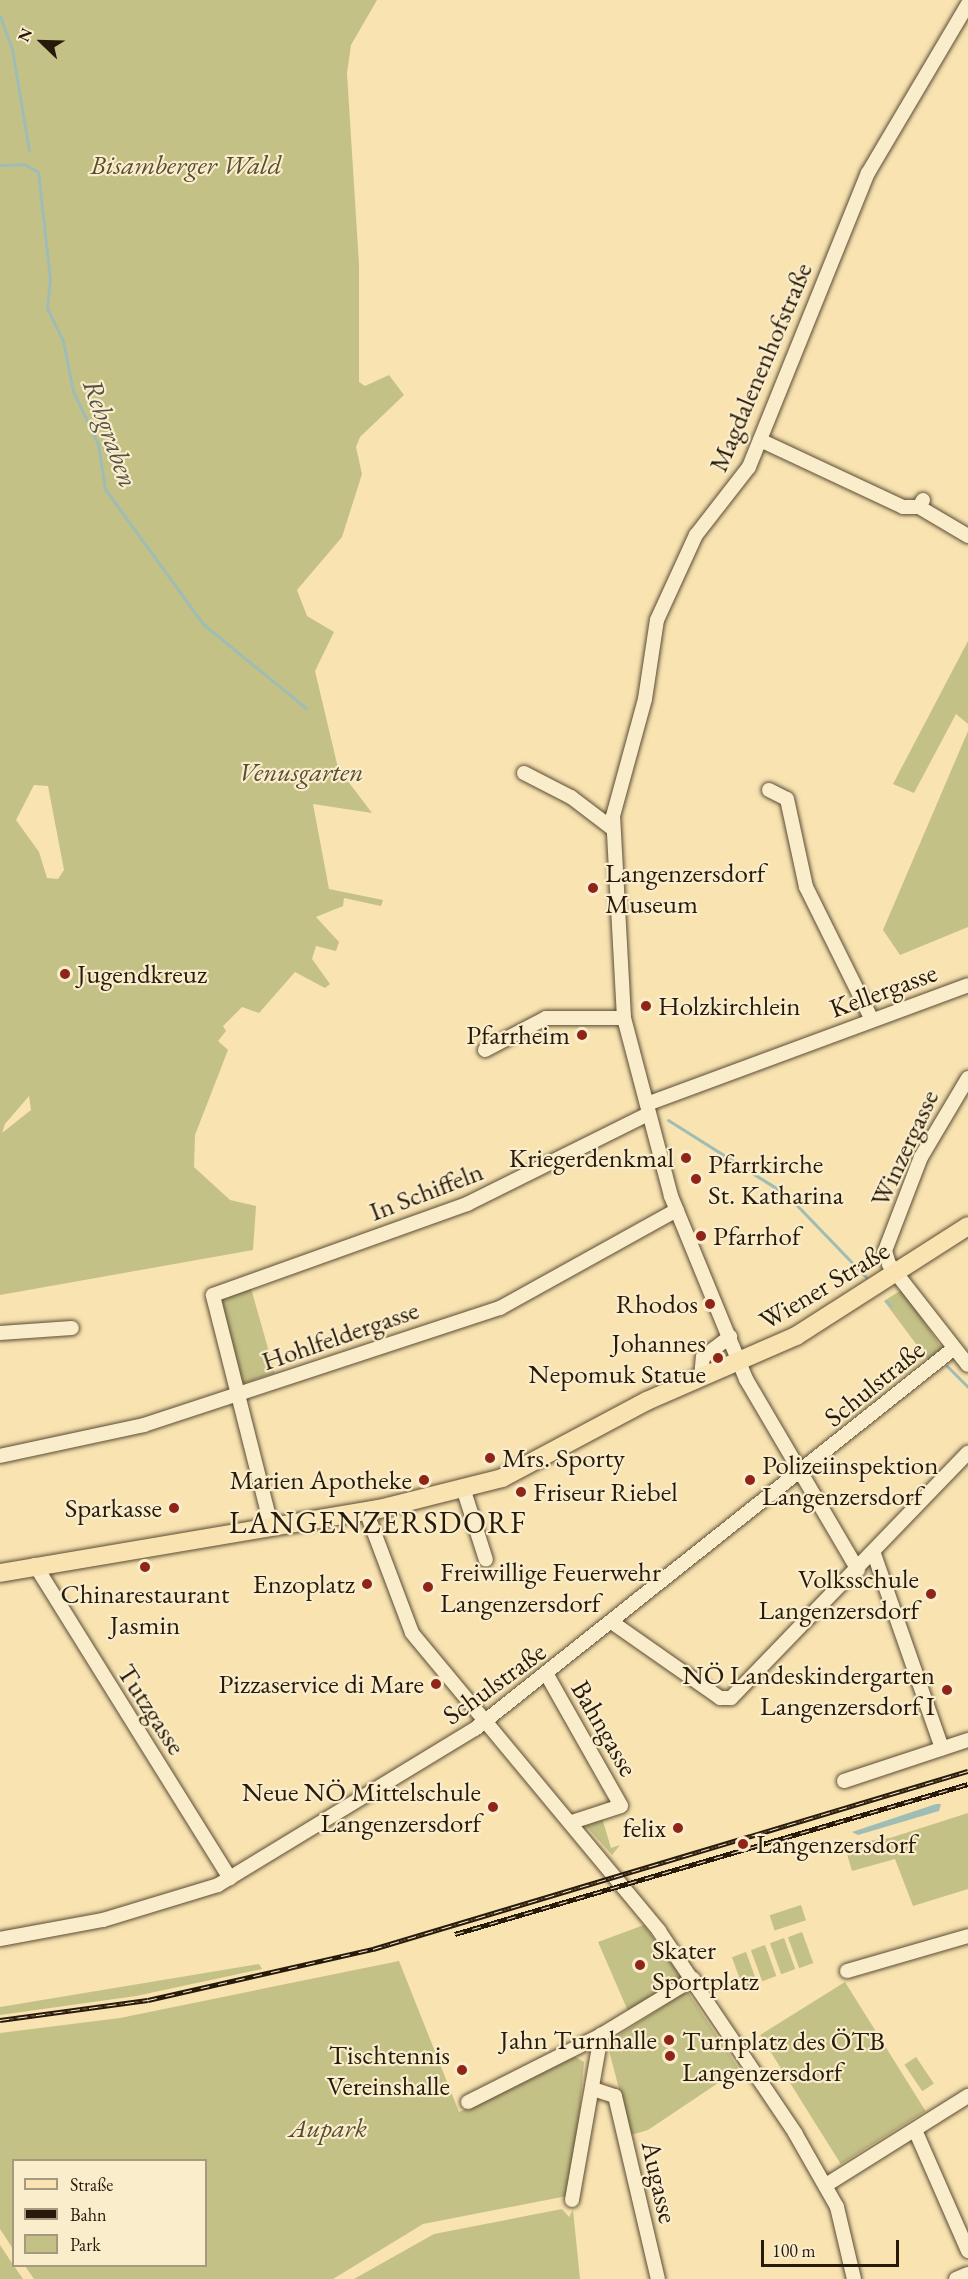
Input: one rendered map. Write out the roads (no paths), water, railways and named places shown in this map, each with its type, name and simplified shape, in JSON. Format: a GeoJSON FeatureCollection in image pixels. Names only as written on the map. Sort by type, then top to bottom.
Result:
{"type":"FeatureCollection","features":[{"type":"Feature","properties":{"kind":"main road","name":"Wiener Straße"},"geometry":{"type":"LineString","coordinates":[[0,1573],[271,1525],[366,1511],[464,1491],[527,1468],[647,1401],[739,1364],[796,1336],[968,1226]]}},
{"type":"Feature","properties":{"kind":"street","name":"Magdalenenhofstraße"},"geometry":{"type":"LineString","coordinates":[[858,1570],[739,1364],[677,1210],[647,1109],[624,1018],[613,829],[615,802],[645,699],[657,620],[696,535],[742,478],[760,440],[864,180],[968,3]]}},
{"type":"Feature","properties":{"kind":"street"},"geometry":{"type":"LineString","coordinates":[[760,440],[903,507],[921,504],[968,536]]}},
{"type":"Feature","properties":{"kind":"street"},"geometry":{"type":"LineString","coordinates":[[524,773],[571,797],[613,829]]}},
{"type":"Feature","properties":{"kind":"street"},"geometry":{"type":"LineString","coordinates":[[769,790],[788,802],[806,887],[871,1018]]}},
{"type":"Feature","properties":{"kind":"street","name":"Kellergasse"},"geometry":{"type":"LineString","coordinates":[[647,1109],[871,1018],[968,985]]}},
{"type":"Feature","properties":{"kind":"street"},"geometry":{"type":"LineString","coordinates":[[485,1050],[546,1018],[624,1018]]}},
{"type":"Feature","properties":{"kind":"street","name":"Winzergasse"},"geometry":{"type":"LineString","coordinates":[[968,1078],[921,1157],[889,1237],[886,1256],[953,1349],[968,1365]]}},
{"type":"Feature","properties":{"kind":"street","name":"In Schiffeln"},"geometry":{"type":"LineString","coordinates":[[237,1396],[213,1295],[467,1204],[647,1109]]}},
{"type":"Feature","properties":{"kind":"street","name":"Hohlfeldergasse"},"geometry":{"type":"LineString","coordinates":[[0,1456],[144,1425],[500,1308],[677,1210]]}},
{"type":"Feature","properties":{"kind":"street"},"geometry":{"type":"LineString","coordinates":[[0,1333],[72,1328]]}},
{"type":"Feature","properties":{"kind":"street","name":"Wiener Straße"},"geometry":{"type":"LineString","coordinates":[[701,1378],[704,1358],[730,1337]]}},
{"type":"Feature","properties":{"kind":"street","name":"Schulstraße"},"geometry":{"type":"LineString","coordinates":[[0,1939],[103,1920],[192,1895],[230,1878],[485,1723],[801,1473],[953,1349]]}},
{"type":"Feature","properties":{"kind":"street"},"geometry":{"type":"LineString","coordinates":[[237,1396],[271,1525]]}},
{"type":"Feature","properties":{"kind":"street"},"geometry":{"type":"LineString","coordinates":[[613,1623],[720,1698],[732,1698],[874,1554],[968,1454]]}},
{"type":"Feature","properties":{"kind":"street"},"geometry":{"type":"LineString","coordinates":[[464,1491],[486,1560]]}},
{"type":"Feature","properties":{"kind":"street"},"geometry":{"type":"LineString","coordinates":[[366,1511],[405,1622],[485,1723],[572,1822],[693,1979],[826,2185],[845,2233],[854,2279]]}},
{"type":"Feature","properties":{"kind":"street"},"geometry":{"type":"LineString","coordinates":[[874,1554],[942,1748]]}},
{"type":"Feature","properties":{"kind":"street","name":"Tutzgasse"},"geometry":{"type":"LineString","coordinates":[[35,1565],[230,1878]]}},
{"type":"Feature","properties":{"kind":"street","name":"Bahngasse"},"geometry":{"type":"LineString","coordinates":[[547,1675],[621,1806],[572,1822]]}},
{"type":"Feature","properties":{"kind":"street"},"geometry":{"type":"LineString","coordinates":[[844,1781],[942,1748],[967,1743]]}},
{"type":"Feature","properties":{"kind":"street"},"geometry":{"type":"LineString","coordinates":[[847,1971],[968,1936]]}},
{"type":"Feature","properties":{"kind":"street"},"geometry":{"type":"LineString","coordinates":[[468,2102],[601,2035],[693,1979]]}},
{"type":"Feature","properties":{"kind":"street"},"geometry":{"type":"LineString","coordinates":[[572,2200],[601,2035]]}},
{"type":"Feature","properties":{"kind":"street","name":"Augasse"},"geometry":{"type":"LineString","coordinates":[[592,2089],[615,2096],[658,2279]]}},
{"type":"Feature","properties":{"kind":"street"},"geometry":{"type":"LineString","coordinates":[[826,2185],[968,2096]]}},
{"type":"Feature","properties":{"kind":"street"},"geometry":{"type":"LineString","coordinates":[[915,2130],[968,2251]]}},
{"type":"Feature","properties":{"kind":"street"},"geometry":{"type":"LineString","coordinates":[[956,2279],[968,2274]]}},
{"type":"Feature","properties":{"kind":"water"},"geometry":{"type":"Polygon","coordinates":[[[941,1804],[939,1811],[858,1835],[852,1832],[941,1804]]]}},
{"type":"Feature","properties":{"kind":"waterway","name":"Rehgraben"},"geometry":{"type":"LineString","coordinates":[[0,16],[12,49],[29,151]]}},
{"type":"Feature","properties":{"kind":"waterway","name":"Rehgraben"},"geometry":{"type":"LineString","coordinates":[[0,165],[24,164],[38,172],[50,279],[47,308],[63,341],[73,391],[98,444],[105,489],[203,624],[306,708]]}},
{"type":"Feature","properties":{"kind":"waterway","name":"Rehgraben"},"geometry":{"type":"LineString","coordinates":[[668,1120],[787,1195],[866,1277]]}},
{"type":"Feature","properties":{"kind":"waterway"},"geometry":{"type":"LineString","coordinates":[[886,1301],[891,1306]]}},
{"type":"Feature","properties":{"kind":"waterway"},"geometry":{"type":"LineString","coordinates":[[947,1366],[968,1387]]}},
{"type":"Feature","properties":{"kind":"railway"},"geometry":{"type":"LineString","coordinates":[[0,2020],[148,2000],[373,1949],[968,1771]]}},
{"type":"Feature","properties":{"kind":"railway"},"geometry":{"type":"LineString","coordinates":[[455,1934],[968,1784]]}},
{"type":"Feature","properties":{"kind":"place","name":"Langenzersdorf Museum"},"geometry":{"type":"Point","coordinates":[593,888]}},
{"type":"Feature","properties":{"kind":"place","name":"Jugendkreuz"},"geometry":{"type":"Point","coordinates":[65,974]}},
{"type":"Feature","properties":{"kind":"place","name":"Holzkirchlein"},"geometry":{"type":"Point","coordinates":[646,1006]}},
{"type":"Feature","properties":{"kind":"place","name":"Pfarrheim"},"geometry":{"type":"Point","coordinates":[582,1035]}},
{"type":"Feature","properties":{"kind":"place","name":"Kriegerdenkmal"},"geometry":{"type":"Point","coordinates":[686,1158]}},
{"type":"Feature","properties":{"kind":"place","name":"Pfarrkirche St. Katharina"},"geometry":{"type":"Point","coordinates":[696,1179]}},
{"type":"Feature","properties":{"kind":"place","name":"Pfarrhof"},"geometry":{"type":"Point","coordinates":[701,1236]}},
{"type":"Feature","properties":{"kind":"place","name":"Rhodos"},"geometry":{"type":"Point","coordinates":[710,1304]}},
{"type":"Feature","properties":{"kind":"place","name":"Johannes Nepomuk Statue"},"geometry":{"type":"Point","coordinates":[718,1358]}},
{"type":"Feature","properties":{"kind":"place","name":"Mrs. Sporty"},"geometry":{"type":"Point","coordinates":[490,1458]}},
{"type":"Feature","properties":{"kind":"place","name":"Marien Apotheke"},"geometry":{"type":"Point","coordinates":[424,1480]}},
{"type":"Feature","properties":{"kind":"place","name":"Polizeiinspektion Langenzersdorf"},"geometry":{"type":"Point","coordinates":[750,1480]}},
{"type":"Feature","properties":{"kind":"place","name":"Friseur Riebel"},"geometry":{"type":"Point","coordinates":[521,1492]}},
{"type":"Feature","properties":{"kind":"place","name":"Sparkasse"},"geometry":{"type":"Point","coordinates":[174,1508]}},
{"type":"Feature","properties":{"kind":"place","name":"Chinarestaurant Jasmin"},"geometry":{"type":"Point","coordinates":[145,1567]}},
{"type":"Feature","properties":{"kind":"place","name":"Enzoplatz"},"geometry":{"type":"Point","coordinates":[367,1584]}},
{"type":"Feature","properties":{"kind":"place","name":"Freiwillige Feuerwehr Langenzersdorf"},"geometry":{"type":"Point","coordinates":[428,1587]}},
{"type":"Feature","properties":{"kind":"place","name":"Volksschule Langenzersdorf"},"geometry":{"type":"Point","coordinates":[931,1594]}},
{"type":"Feature","properties":{"kind":"place","name":"Pizzaservice di Mare"},"geometry":{"type":"Point","coordinates":[436,1684]}},
{"type":"Feature","properties":{"kind":"place","name":"NÖ Landeskindergarten Langenzersdorf I"},"geometry":{"type":"Point","coordinates":[947,1690]}},
{"type":"Feature","properties":{"kind":"place","name":"Neue NÖ Mittelschule Langenzersdorf"},"geometry":{"type":"Point","coordinates":[493,1807]}},
{"type":"Feature","properties":{"kind":"place","name":"felix"},"geometry":{"type":"Point","coordinates":[678,1828]}},
{"type":"Feature","properties":{"kind":"place","name":"Langenzersdorf"},"geometry":{"type":"Point","coordinates":[743,1844]}},
{"type":"Feature","properties":{"kind":"place","name":"Skater Sportplatz"},"geometry":{"type":"Point","coordinates":[640,1965]}},
{"type":"Feature","properties":{"kind":"place","name":"Jahn Turnhalle"},"geometry":{"type":"Point","coordinates":[669,2040]}},
{"type":"Feature","properties":{"kind":"place","name":"Turnplatz des ÖTB Langenzersdorf"},"geometry":{"type":"Point","coordinates":[670,2056]}},
{"type":"Feature","properties":{"kind":"place","name":"Tischtennis Vereinshalle"},"geometry":{"type":"Point","coordinates":[462,2070]}},
{"type":"Feature","properties":{"kind":"district","name":"LANGENZERSDORF"},"geometry":{"type":"Point","coordinates":[378,1523]}},
{"type":"Feature","properties":{"kind":"park label","name":"Bisamberger Wald"},"geometry":{"type":"Point","coordinates":[186,165]}},
{"type":"Feature","properties":{"kind":"park label","name":"Venusgarten"},"geometry":{"type":"Point","coordinates":[301,772]}},
{"type":"Feature","properties":{"kind":"park label","name":"Aupark"},"geometry":{"type":"Point","coordinates":[328,2128]}}]}
